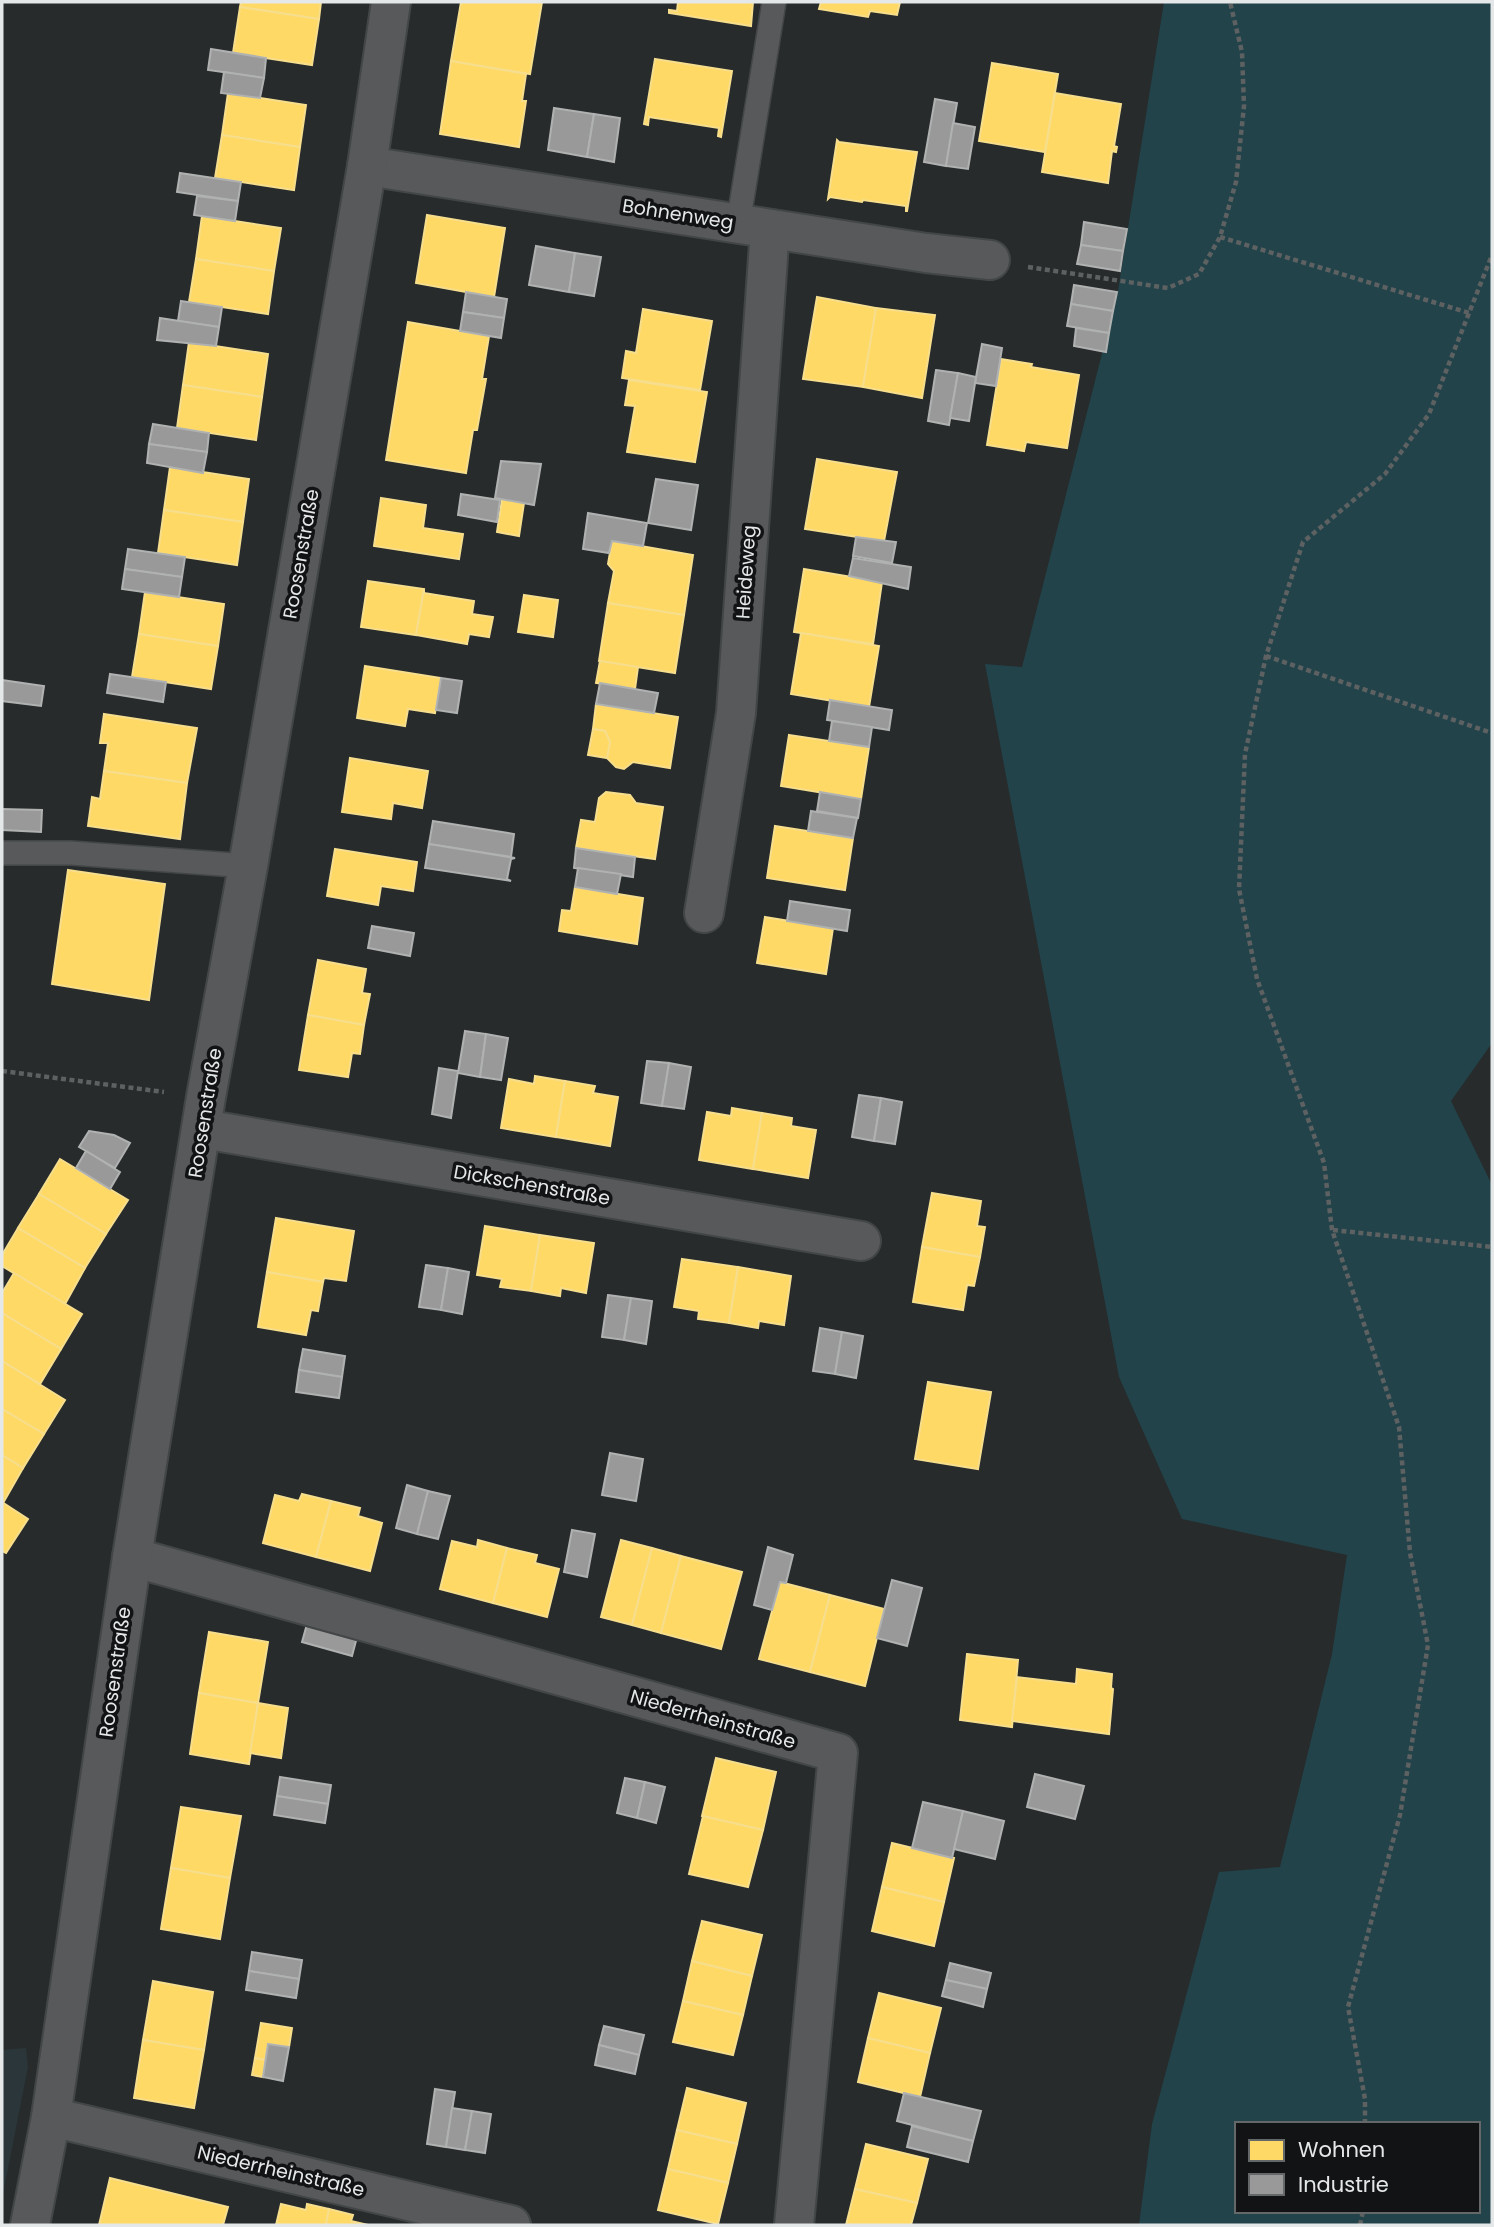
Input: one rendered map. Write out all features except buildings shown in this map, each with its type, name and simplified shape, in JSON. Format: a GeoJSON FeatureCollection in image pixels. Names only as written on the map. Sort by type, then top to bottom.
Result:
{"type":"FeatureCollection","features":[{"type":"Feature","properties":{"kind":"street","name":"Roosenstraße"},"geometry":{"type":"LineString","coordinates":[[30,2225],[51,2117],[132,1556],[367,166],[391,2]]}},
{"type":"Feature","properties":{"kind":"street","name":"Bohnenweg"},"geometry":{"type":"LineString","coordinates":[[367,166],[926,253],[989,260]]}},
{"type":"Feature","properties":{"kind":"street","name":"Heideweg"},"geometry":{"type":"LineString","coordinates":[[704,913],[736,713],[754,226]]}},
{"type":"Feature","properties":{"kind":"street","name":"Dickschenstraße"},"geometry":{"type":"LineString","coordinates":[[205,1113],[861,1241]]}},
{"type":"Feature","properties":{"kind":"street","name":"Niederrheinstraße"},"geometry":{"type":"LineString","coordinates":[[132,1556],[838,1753],[794,2225]]}},
{"type":"Feature","properties":{"kind":"street","name":"Niederrheinstraße"},"geometry":{"type":"LineString","coordinates":[[51,2117],[511,2225]]}},
{"type":"Feature","properties":{"kind":"lane"},"geometry":{"type":"LineString","coordinates":[[754,226],[774,2]]}},
{"type":"Feature","properties":{"kind":"lane"},"geometry":{"type":"LineString","coordinates":[[2,853],[71,853],[248,866]]}},
{"type":"Feature","properties":{"kind":"path"},"geometry":{"type":"LineString","coordinates":[[989,260],[1168,288],[1199,274],[1220,237],[1236,182],[1244,106],[1242,52],[1230,2]]}},
{"type":"Feature","properties":{"kind":"path"},"geometry":{"type":"LineString","coordinates":[[1220,237],[1469,313]]}},
{"type":"Feature","properties":{"kind":"path"},"geometry":{"type":"LineString","coordinates":[[1365,2122],[1366,2099],[1348,2007],[1399,1815],[1428,1646],[1410,1553],[1399,1427],[1332,1230],[1324,1163],[1256,979],[1239,889],[1245,754],[1266,656],[1303,542],[1385,474],[1429,414],[1492,255]]}},
{"type":"Feature","properties":{"kind":"path"},"geometry":{"type":"LineString","coordinates":[[1266,656],[1492,733]]}},
{"type":"Feature","properties":{"kind":"path"},"geometry":{"type":"LineString","coordinates":[[2,1071],[205,1113]]}},
{"type":"Feature","properties":{"kind":"path"},"geometry":{"type":"LineString","coordinates":[[1332,1230],[1492,1247]]}},
{"type":"Feature","properties":{"kind":"shaded area"},"geometry":{"type":"Polygon","coordinates":[[[1164,2],[1492,2],[1492,1043],[1451,1101],[1492,1185],[1492,2225],[1139,2225],[1152,2124],[1219,1872],[1280,1867],[1332,1654],[1347,1555],[1182,1519],[1119,1377],[985,664],[1022,667],[1118,291],[1164,2]]]}},
{"type":"Feature","properties":{"kind":"shaded area"},"geometry":{"type":"Polygon","coordinates":[[[26,2048],[28,2067],[2,2199],[2,2050],[26,2048]]]}}]}
